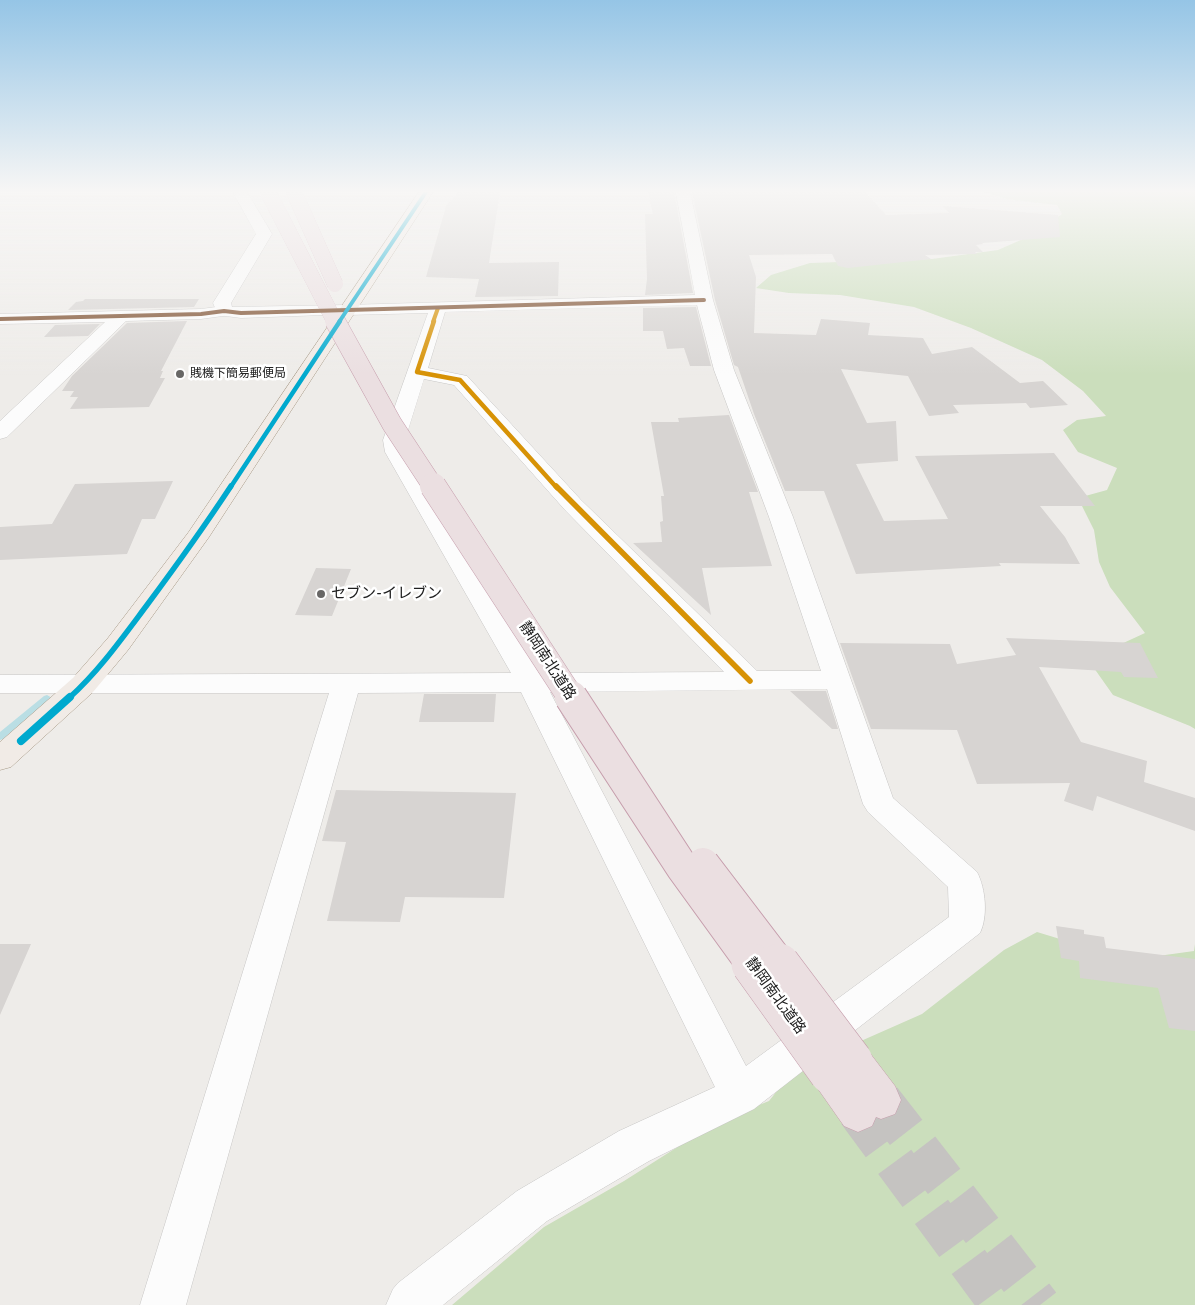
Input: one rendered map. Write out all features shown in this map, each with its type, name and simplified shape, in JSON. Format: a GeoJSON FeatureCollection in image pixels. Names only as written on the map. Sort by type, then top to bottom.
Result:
{"type":"FeatureCollection","features":[{"type":"Feature","properties":{"kind":"highway","name":"静岡南北道路"},"geometry":{"type":"LineString","coordinates":[[299,253],[351,353],[392,424],[682,867],[870,1106]]}},
{"type":"Feature","properties":{"kind":"highway","name":"静岡南北道路"},"geometry":{"type":"LineString","coordinates":[[321,253],[358,336],[406,421],[841,1067]]}},
{"type":"Feature","properties":{"kind":"main road"},"geometry":{"type":"LineString","coordinates":[[0,759],[84,685],[118,644],[197,538],[385,253]]}},
{"type":"Feature","properties":{"kind":"street"},"geometry":{"type":"LineString","coordinates":[[224,311],[222,303],[252,253]]}},
{"type":"Feature","properties":{"kind":"street"},"geometry":{"type":"LineString","coordinates":[[409,1305],[414,1299],[532,1206],[634,1146],[740,1095],[968,923],[965,882],[879,804],[781,517],[724,370],[704,300],[696,253]]}},
{"type":"Feature","properties":{"kind":"street"},"geometry":{"type":"LineString","coordinates":[[0,319],[201,314],[224,311],[241,313],[704,300]]}},
{"type":"Feature","properties":{"kind":"street"},"geometry":{"type":"LineString","coordinates":[[438,308],[394,440],[396,452],[531,682],[740,1095]]}},
{"type":"Feature","properties":{"kind":"street"},"geometry":{"type":"LineString","coordinates":[[0,432],[122,315]]}},
{"type":"Feature","properties":{"kind":"street"},"geometry":{"type":"LineString","coordinates":[[417,372],[460,380],[573,505],[750,681]]}},
{"type":"Feature","properties":{"kind":"street"},"geometry":{"type":"LineString","coordinates":[[0,684],[346,684],[838,680]]}},
{"type":"Feature","properties":{"kind":"street"},"geometry":{"type":"LineString","coordinates":[[163,1305],[346,684]]}},
{"type":"Feature","properties":{"kind":"green space"},"geometry":{"type":"Polygon","coordinates":[[[977,253],[1195,253],[1195,729],[1113,695],[1089,661],[1145,633],[1110,587],[1099,562],[1094,530],[1078,498],[1107,490],[1117,468],[1078,452],[1063,430],[1077,420],[1106,416],[1083,391],[1042,360],[971,328],[914,307],[840,295],[789,293],[756,288],[771,275],[810,263],[932,259],[977,253]]]}},
{"type":"Feature","properties":{"kind":"green space"},"geometry":{"type":"Polygon","coordinates":[[[1037,932],[1129,960],[1194,951],[1195,944],[1195,1305],[452,1305],[544,1227],[624,1181],[717,1122],[769,1101],[793,1071],[922,1014],[1004,950],[1037,932]]]}},
{"type":"Feature","properties":{"kind":"building"},"geometry":{"type":"Polygon","coordinates":[[[433,253],[491,253],[489,263],[559,262],[558,296],[475,297],[479,279],[426,277],[433,253]]]}},
{"type":"Feature","properties":{"kind":"building"},"geometry":{"type":"Polygon","coordinates":[[[646,253],[685,253],[693,293],[645,295],[647,279],[646,253]]]}},
{"type":"Feature","properties":{"kind":"building"},"geometry":{"type":"Polygon","coordinates":[[[705,253],[976,253],[977,254],[925,255],[931,259],[848,268],[838,266],[832,254],[749,255],[756,277],[754,333],[816,335],[821,319],[870,323],[868,335],[923,338],[932,354],[972,347],[1020,383],[1043,381],[1068,405],[1030,408],[1026,403],[953,405],[959,413],[929,416],[908,376],[841,369],[867,423],[896,421],[898,461],[856,464],[884,521],[948,519],[915,456],[1054,453],[1095,506],[1040,506],[1065,537],[1080,564],[999,563],[1001,566],[856,574],[824,491],[785,491],[754,414],[738,367],[734,365],[715,300],[705,253]]]}},
{"type":"Feature","properties":{"kind":"building"},"geometry":{"type":"Polygon","coordinates":[[[85,299],[199,299],[194,307],[68,310],[76,302],[85,299]]]}},
{"type":"Feature","properties":{"kind":"building"},"geometry":{"type":"Polygon","coordinates":[[[696,307],[711,366],[690,366],[684,348],[667,349],[663,331],[643,331],[643,308],[696,307]]]}},
{"type":"Feature","properties":{"kind":"building"},"geometry":{"type":"Polygon","coordinates":[[[187,321],[161,371],[163,371],[160,378],[165,378],[149,407],[70,409],[78,397],[70,397],[74,391],[62,391],[72,376],[127,323],[187,321]]]}},
{"type":"Feature","properties":{"kind":"building"},"geometry":{"type":"Polygon","coordinates":[[[100,324],[88,336],[44,337],[55,325],[100,324]]]}},
{"type":"Feature","properties":{"kind":"building"},"geometry":{"type":"Polygon","coordinates":[[[729,415],[758,492],[749,492],[772,566],[702,568],[711,615],[633,543],[662,542],[660,522],[663,521],[661,496],[664,496],[651,422],[679,422],[678,418],[729,415]]]}},
{"type":"Feature","properties":{"kind":"building"},"geometry":{"type":"Polygon","coordinates":[[[173,481],[155,519],[142,519],[127,554],[0,560],[0,527],[52,524],[75,484],[173,481]]]}},
{"type":"Feature","properties":{"kind":"building"},"geometry":{"type":"Polygon","coordinates":[[[316,568],[351,569],[332,616],[295,615],[316,568]]]}},
{"type":"Feature","properties":{"kind":"building"},"geometry":{"type":"Polygon","coordinates":[[[1006,638],[1140,643],[1158,678],[1124,677],[1121,672],[1039,667],[1081,742],[1147,761],[1144,782],[1195,798],[1195,831],[1097,796],[1093,811],[1064,801],[1070,783],[977,784],[957,730],[871,729],[840,643],[950,644],[957,664],[1016,655],[1006,638]]]}},
{"type":"Feature","properties":{"kind":"building"},"geometry":{"type":"Polygon","coordinates":[[[790,691],[826,691],[838,729],[832,729],[790,691]]]}},
{"type":"Feature","properties":{"kind":"building"},"geometry":{"type":"Polygon","coordinates":[[[424,694],[496,694],[494,722],[419,722],[424,694]]]}},
{"type":"Feature","properties":{"kind":"building"},"geometry":{"type":"Polygon","coordinates":[[[336,790],[516,793],[504,898],[405,897],[400,922],[327,921],[346,842],[322,841],[336,790]]]}},
{"type":"Feature","properties":{"kind":"building"},"geometry":{"type":"Polygon","coordinates":[[[1056,926],[1084,930],[1084,934],[1104,937],[1106,948],[1195,959],[1195,1031],[1169,1028],[1158,988],[1080,978],[1079,961],[1061,958],[1056,926]]]}},
{"type":"Feature","properties":{"kind":"building"},"geometry":{"type":"Polygon","coordinates":[[[0,944],[31,944],[0,1015],[0,944]]]}},
{"type":"Feature","properties":{"kind":"waterway"},"geometry":{"type":"LineString","coordinates":[[0,737],[47,698]]}},
{"type":"Feature","properties":{"kind":"tunnel"},"geometry":{"type":"LineString","coordinates":[[881,1100],[1040,1305]]}},
{"type":"Feature","properties":{"kind":"tunnel"},"geometry":{"type":"LineString","coordinates":[[858,1112],[1000,1305]]}},
{"type":"Feature","properties":{"kind":"transit line"},"geometry":{"type":"LineString","coordinates":[[21,741],[83,685],[118,644],[197,537],[386,253]]}},
{"type":"Feature","properties":{"kind":"transit line"},"geometry":{"type":"LineString","coordinates":[[0,319],[201,314],[224,311],[241,313],[704,300]]}},
{"type":"Feature","properties":{"kind":"transit line"},"geometry":{"type":"LineString","coordinates":[[438,308],[417,372],[460,380],[573,505],[750,681]]}},
{"type":"Feature","properties":{"kind":"place","name":"賎機下簡易郵便局"},"geometry":{"type":"Point","coordinates":[180,374]}},
{"type":"Feature","properties":{"kind":"place","name":"セブン-イレブン"},"geometry":{"type":"Point","coordinates":[321,594]}}]}
